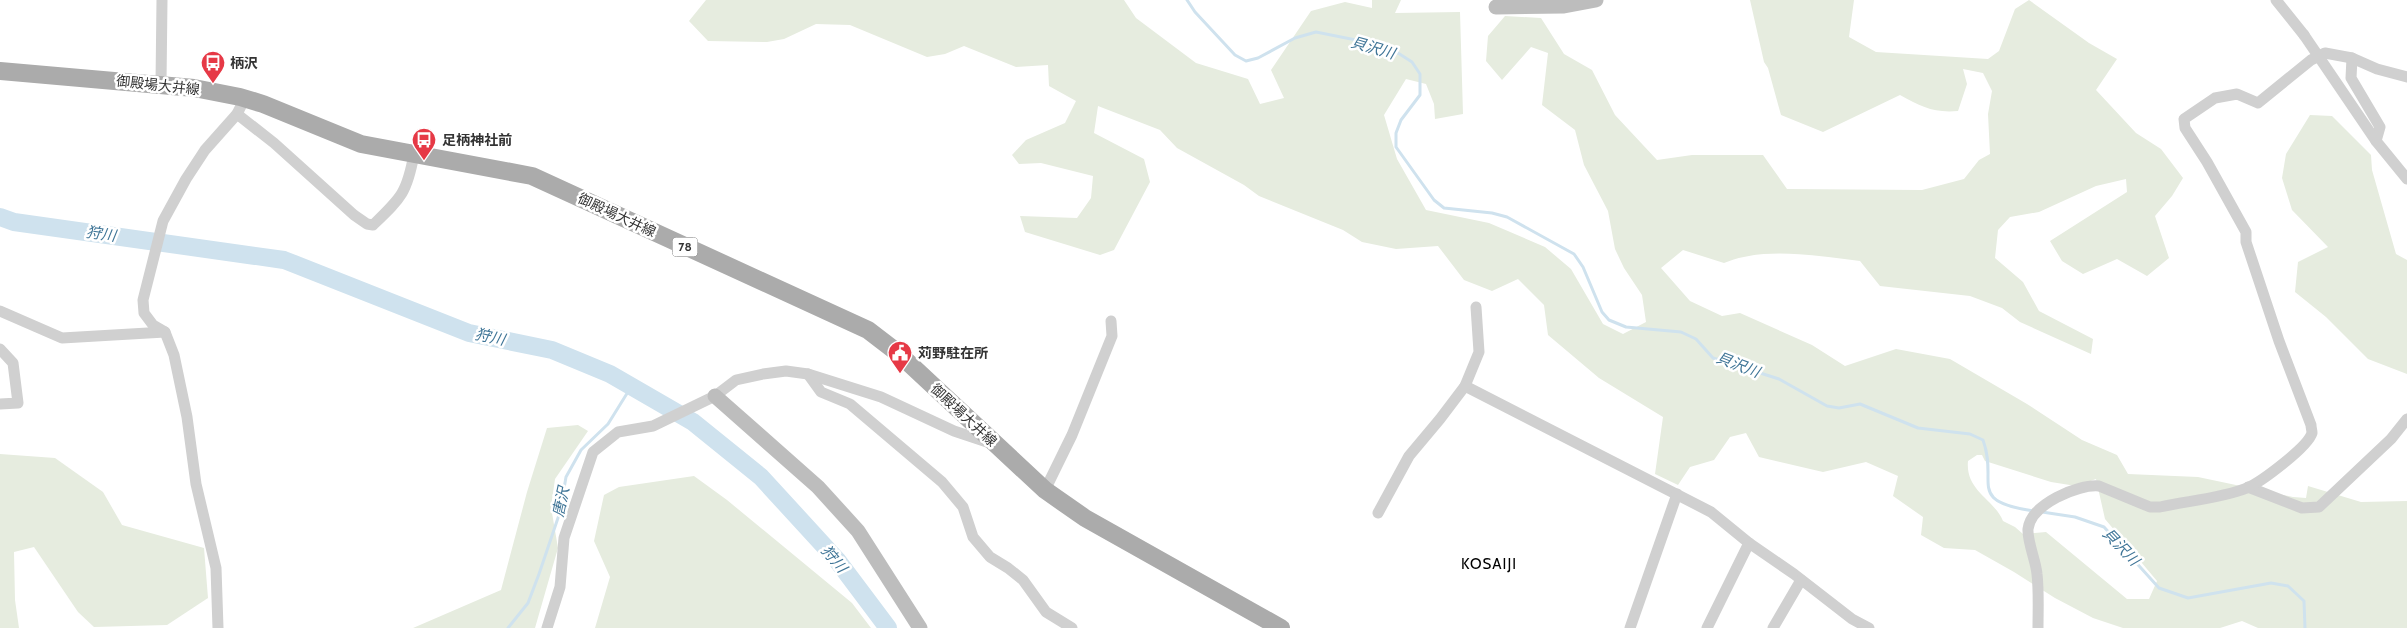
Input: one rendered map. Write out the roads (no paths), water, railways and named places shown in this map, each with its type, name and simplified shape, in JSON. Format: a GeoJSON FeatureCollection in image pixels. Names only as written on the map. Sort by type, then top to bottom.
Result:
{"type":"FeatureCollection","features":[{"type":"Feature","properties":{"kind":"main road","name":"御殿場大井線"},"geometry":{"type":"LineString","coordinates":[[0,71],[162,84],[241,106],[282,111],[361,144],[532,176],[868,330],[898,353],[1046,490],[1086,518],[1281,628]]}},
{"type":"Feature","properties":{"kind":"street"},"geometry":{"type":"LineString","coordinates":[[162,0],[162,84]]}},
{"type":"Feature","properties":{"kind":"street"},"geometry":{"type":"LineString","coordinates":[[1496,7],[1564,6],[1596,0]]}},
{"type":"Feature","properties":{"kind":"street"},"geometry":{"type":"LineString","coordinates":[[2276,0],[2304,35],[2376,141],[2407,179]]}},
{"type":"Feature","properties":{"kind":"street"},"geometry":{"type":"LineString","coordinates":[[2038,628],[2037,573],[2028,529],[2034,516],[2043,505],[2060,496],[2090,485],[2099,486],[2150,507],[2160,507],[2248,487],[2304,445],[2312,433],[2311,425],[2279,341],[2246,242],[2246,232],[2207,162],[2185,128],[2184,119],[2215,98],[2237,94],[2258,103],[2311,60],[2325,53],[2352,58],[2376,69],[2407,77]]}},
{"type":"Feature","properties":{"kind":"street"},"geometry":{"type":"LineString","coordinates":[[2352,58],[2351,78],[2380,128],[2376,141]]}},
{"type":"Feature","properties":{"kind":"street"},"geometry":{"type":"LineString","coordinates":[[218,628],[216,568],[196,484],[187,417],[174,355],[165,332],[153,325],[144,314],[143,300],[163,221],[186,179],[205,150],[241,106],[274,143],[354,215],[367,224],[373,225],[404,193],[414,154]]}},
{"type":"Feature","properties":{"kind":"street"},"geometry":{"type":"LineString","coordinates":[[1378,513],[1408,456],[1465,386],[1479,352],[1476,307]]}},
{"type":"Feature","properties":{"kind":"street"},"geometry":{"type":"LineString","coordinates":[[0,311],[62,338],[165,332]]}},
{"type":"Feature","properties":{"kind":"street"},"geometry":{"type":"LineString","coordinates":[[1046,490],[1072,435],[1112,336],[1111,320]]}},
{"type":"Feature","properties":{"kind":"street"},"geometry":{"type":"LineString","coordinates":[[0,350],[13,363],[18,402],[0,404]]}},
{"type":"Feature","properties":{"kind":"street"},"geometry":{"type":"LineString","coordinates":[[547,628],[560,588],[564,538],[593,452],[618,432],[652,426],[711,397],[736,380],[786,371],[808,374],[881,397],[954,431],[996,445]]}},
{"type":"Feature","properties":{"kind":"street"},"geometry":{"type":"LineString","coordinates":[[808,374],[821,392],[850,404],[942,482],[963,507],[973,537],[990,557],[1023,580],[1046,612],[1072,628]]}},
{"type":"Feature","properties":{"kind":"street"},"geometry":{"type":"LineString","coordinates":[[1465,386],[1711,512],[1749,544],[1801,580],[1849,623],[1870,628]]}},
{"type":"Feature","properties":{"kind":"street"},"geometry":{"type":"LineString","coordinates":[[711,397],[818,487],[858,531],[920,628]]}},
{"type":"Feature","properties":{"kind":"street"},"geometry":{"type":"LineString","coordinates":[[2248,487],[2302,508],[2319,507],[2391,439],[2407,420]]}},
{"type":"Feature","properties":{"kind":"street"},"geometry":{"type":"LineString","coordinates":[[1630,628],[1677,494]]}},
{"type":"Feature","properties":{"kind":"street"},"geometry":{"type":"LineString","coordinates":[[1707,628],[1749,544]]}},
{"type":"Feature","properties":{"kind":"street"},"geometry":{"type":"LineString","coordinates":[[1773,628],[1801,580]]}},
{"type":"Feature","properties":{"kind":"waterway","name":"貝沢川"},"geometry":{"type":"LineString","coordinates":[[1187,0],[1195,12],[1235,55],[1246,61],[1258,58],[1295,38],[1316,32],[1356,40],[1398,53],[1412,62],[1420,74],[1420,95],[1401,120],[1396,133],[1396,147],[1434,200],[1444,208],[1492,213],[1507,217],[1574,254],[1583,267],[1602,312],[1609,320],[1626,327],[1681,332],[1696,339],[1713,358],[1779,379],[1827,406],[1839,408],[1860,404],[1918,428],[1970,434],[1983,440],[1987,455],[1989,488],[1992,495],[1999,502],[2034,511]]}},
{"type":"Feature","properties":{"kind":"waterway","name":"狩川"},"geometry":{"type":"LineString","coordinates":[[0,217],[14,222],[284,260],[469,333],[552,350],[610,374],[693,422],[761,477],[837,560],[888,628]]}},
{"type":"Feature","properties":{"kind":"waterway","name":"唐沢"},"geometry":{"type":"LineString","coordinates":[[508,628],[528,603],[560,512],[566,477],[581,450],[608,424],[631,387]]}},
{"type":"Feature","properties":{"kind":"waterway","name":"貝沢川"},"geometry":{"type":"LineString","coordinates":[[2042,512],[2075,517],[2104,527],[2159,588],[2188,598],[2271,583],[2288,586],[2304,601],[2305,628]]}},
{"type":"Feature","properties":{"kind":"place","name":"柄沢"},"geometry":{"type":"Point","coordinates":[213,84]}},
{"type":"Feature","properties":{"kind":"place","name":"足柄神社前"},"geometry":{"type":"Point","coordinates":[424,161]}},
{"type":"Feature","properties":{"kind":"place","name":"苅野駐在所"},"geometry":{"type":"Point","coordinates":[900,374]}},
{"type":"Feature","properties":{"kind":"district","name":"KOSAIJI"},"geometry":{"type":"Point","coordinates":[1489,564]}}]}
